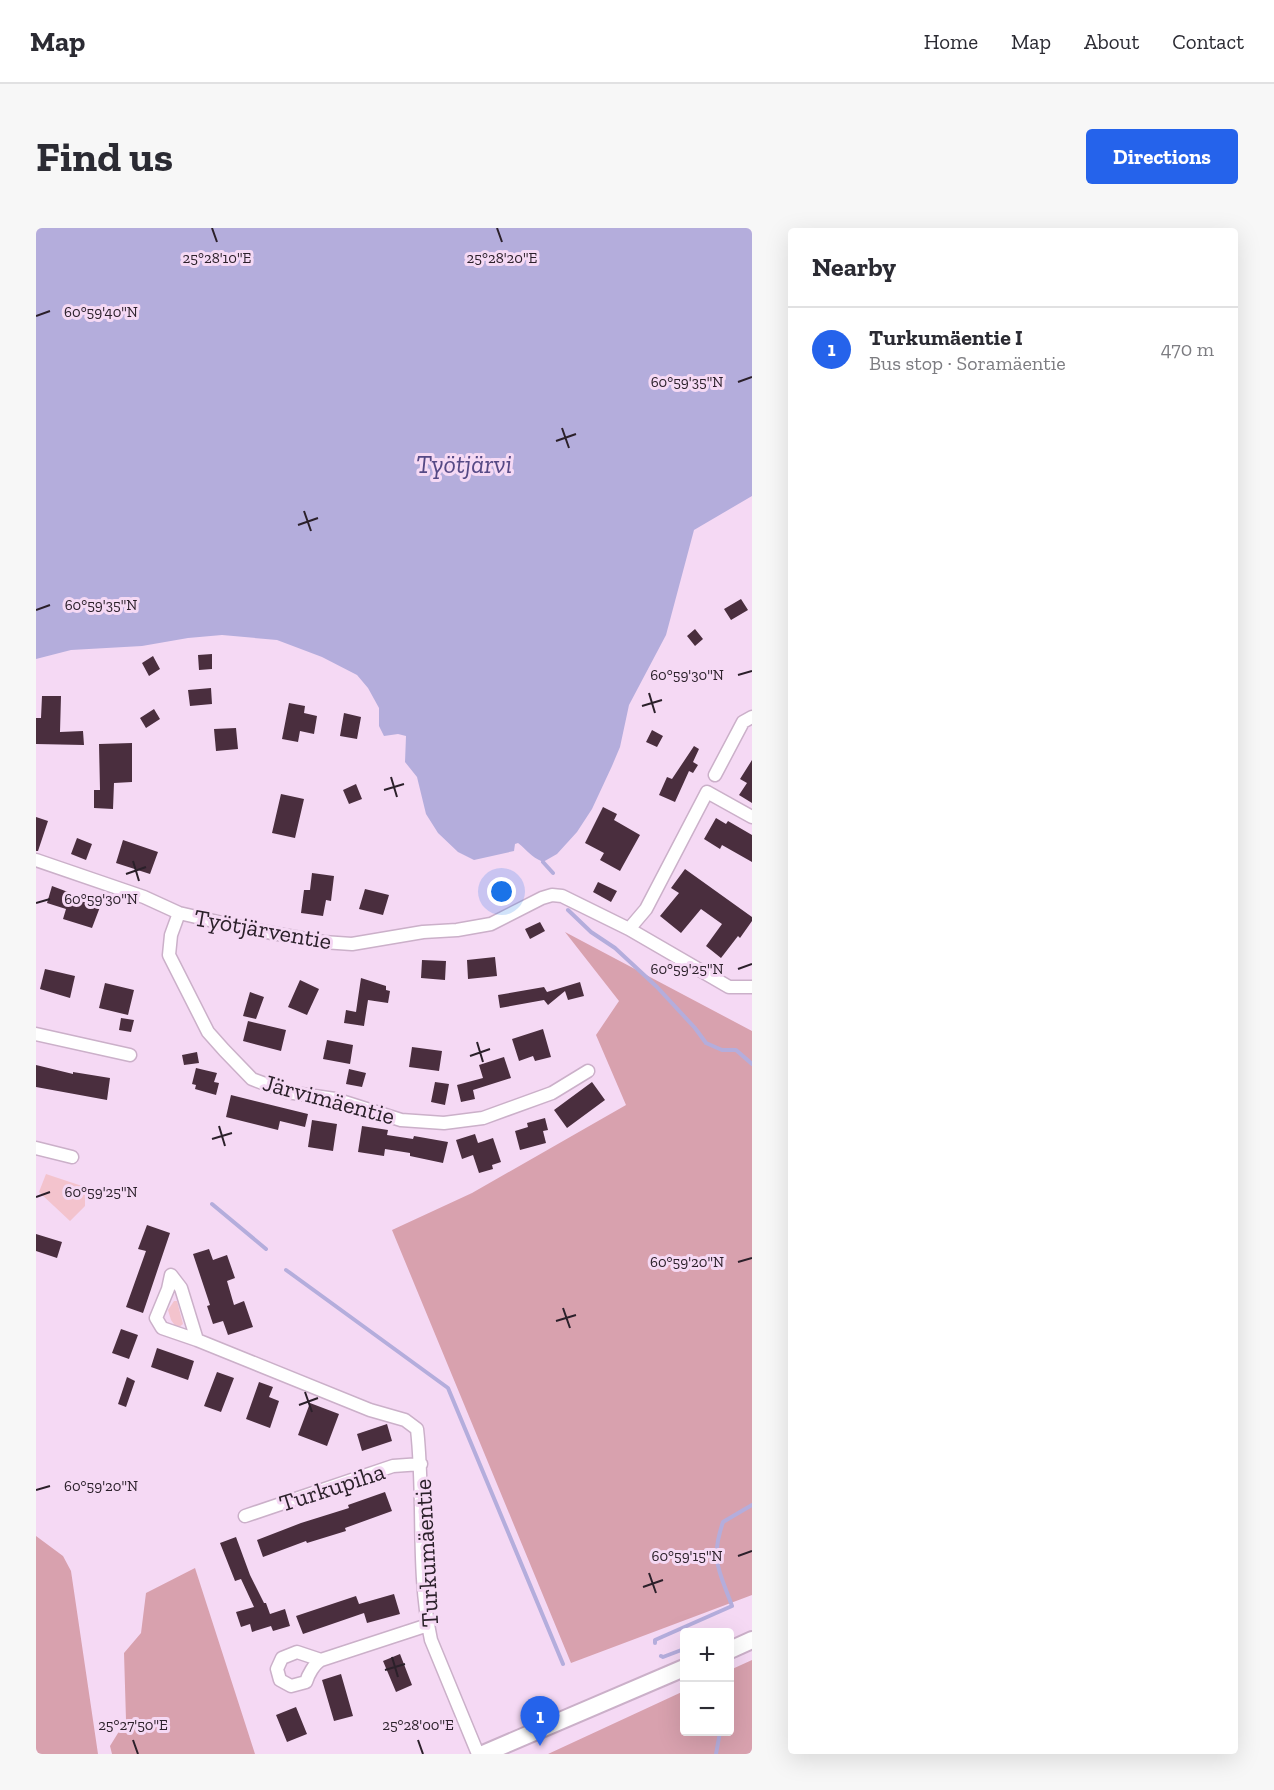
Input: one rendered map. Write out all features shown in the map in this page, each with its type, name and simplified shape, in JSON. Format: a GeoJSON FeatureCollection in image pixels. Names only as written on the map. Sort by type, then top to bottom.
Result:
{"type":"FeatureCollection","features":[{"type":"Feature","properties":{"kind":"street"},"geometry":{"type":"LineString","coordinates":[[715,775],[743,722],[752,717]]}},
{"type":"Feature","properties":{"kind":"street"},"geometry":{"type":"LineString","coordinates":[[629,929],[646,909],[706,792],[752,816]]}},
{"type":"Feature","properties":{"kind":"street","name":"Työtjärventie"},"geometry":{"type":"LineString","coordinates":[[36,860],[144,897],[179,913],[301,939],[352,944],[423,932],[456,930],[492,924],[542,898],[552,895],[562,896],[629,929],[729,987],[752,987]]}},
{"type":"Feature","properties":{"kind":"street","name":"Järvimäentie"},"geometry":{"type":"LineString","coordinates":[[179,913],[171,935],[169,955],[208,1032],[252,1079],[287,1092],[335,1099],[401,1120],[444,1123],[483,1118],[552,1093],[588,1071]]}},
{"type":"Feature","properties":{"kind":"street"},"geometry":{"type":"LineString","coordinates":[[36,1034],[130,1055]]}},
{"type":"Feature","properties":{"kind":"street"},"geometry":{"type":"LineString","coordinates":[[36,1148],[72,1157]]}},
{"type":"Feature","properties":{"kind":"street"},"geometry":{"type":"LineString","coordinates":[[171,1275],[181,1288],[197,1340],[162,1328],[156,1318],[171,1275]]}},
{"type":"Feature","properties":{"kind":"street","name":"Turkumäentie"},"geometry":{"type":"LineString","coordinates":[[197,1340],[370,1410],[405,1420],[417,1429],[422,1568],[428,1625],[431,1640],[478,1754]]}},
{"type":"Feature","properties":{"kind":"street","name":"Turkupiha"},"geometry":{"type":"LineString","coordinates":[[245,1516],[393,1466],[420,1464]]}},
{"type":"Feature","properties":{"kind":"street"},"geometry":{"type":"LineString","coordinates":[[321,1660],[428,1625]]}},
{"type":"Feature","properties":{"kind":"street"},"geometry":{"type":"LineString","coordinates":[[734,1648],[752,1640]]}},
{"type":"Feature","properties":{"kind":"street"},"geometry":{"type":"LineString","coordinates":[[483,1754],[680,1670]]}},
{"type":"Feature","properties":{"kind":"shaded area"},"geometry":{"type":"Polygon","coordinates":[[[565,932],[752,1031],[752,1595],[571,1663],[392,1230],[472,1193],[626,1105],[596,1035],[619,1001],[565,932]]]}},
{"type":"Feature","properties":{"kind":"shaded area"},"geometry":{"type":"Polygon","coordinates":[[[46,1174],[85,1187],[85,1206],[70,1221],[39,1192],[46,1174]]]}},
{"type":"Feature","properties":{"kind":"shaded area"},"geometry":{"type":"Polygon","coordinates":[[[174,1301],[177,1301],[183,1324],[179,1327],[176,1327],[171,1320],[168,1310],[174,1301]]]}},
{"type":"Feature","properties":{"kind":"shaded area"},"geometry":{"type":"Polygon","coordinates":[[[36,1536],[63,1556],[71,1571],[98,1754],[36,1754],[36,1536]]]}},
{"type":"Feature","properties":{"kind":"shaded area"},"geometry":{"type":"Polygon","coordinates":[[[195,1568],[255,1754],[112,1754],[110,1746],[126,1720],[124,1653],[141,1633],[146,1593],[195,1568]]]}},
{"type":"Feature","properties":{"kind":"shaded area"},"geometry":{"type":"Polygon","coordinates":[[[752,1660],[752,1754],[548,1754],[680,1693],[680,1736],[734,1736],[734,1668],[752,1660]]]}},
{"type":"Feature","properties":{"kind":"water","name":"Työtjärvi"},"geometry":{"type":"Polygon","coordinates":[[[36,228],[752,228],[752,496],[694,530],[666,635],[629,705],[620,747],[612,766],[592,809],[577,832],[557,854],[543,862],[518,843],[515,844],[514,851],[474,860],[458,852],[438,833],[426,814],[417,777],[405,762],[406,736],[398,734],[384,736],[379,726],[379,708],[368,688],[357,675],[322,657],[277,640],[222,635],[142,646],[71,650],[36,659],[36,228]]]}},
{"type":"Feature","properties":{"kind":"building"},"geometry":{"type":"Polygon","coordinates":[[[741,599],[748,610],[731,620],[724,609],[741,599]]]}},
{"type":"Feature","properties":{"kind":"building"},"geometry":{"type":"Polygon","coordinates":[[[695,629],[703,639],[695,646],[687,636],[695,629]]]}},
{"type":"Feature","properties":{"kind":"building"},"geometry":{"type":"Polygon","coordinates":[[[212,654],[212,669],[199,670],[198,655],[212,654]]]}},
{"type":"Feature","properties":{"kind":"building"},"geometry":{"type":"Polygon","coordinates":[[[153,656],[160,669],[149,676],[142,663],[153,656]]]}},
{"type":"Feature","properties":{"kind":"building"},"geometry":{"type":"Polygon","coordinates":[[[211,688],[212,704],[190,706],[188,690],[211,688]]]}},
{"type":"Feature","properties":{"kind":"building"},"geometry":{"type":"Polygon","coordinates":[[[42,696],[61,696],[60,732],[83,731],[84,745],[36,744],[36,718],[41,718],[42,696]]]}},
{"type":"Feature","properties":{"kind":"building"},"geometry":{"type":"Polygon","coordinates":[[[289,703],[305,706],[304,713],[317,716],[314,734],[300,731],[298,742],[282,739],[289,703]]]}},
{"type":"Feature","properties":{"kind":"building"},"geometry":{"type":"Polygon","coordinates":[[[154,709],[160,719],[146,728],[140,718],[154,709]]]}},
{"type":"Feature","properties":{"kind":"building"},"geometry":{"type":"Polygon","coordinates":[[[344,713],[361,717],[357,739],[340,736],[344,713]]]}},
{"type":"Feature","properties":{"kind":"building"},"geometry":{"type":"Polygon","coordinates":[[[236,728],[238,749],[216,751],[214,729],[236,728]]]}},
{"type":"Feature","properties":{"kind":"building"},"geometry":{"type":"Polygon","coordinates":[[[652,730],[663,736],[657,747],[646,742],[652,730]]]}},
{"type":"Feature","properties":{"kind":"building"},"geometry":{"type":"Polygon","coordinates":[[[132,743],[132,782],[114,783],[113,809],[94,808],[94,790],[100,790],[99,744],[132,743]]]}},
{"type":"Feature","properties":{"kind":"building"},"geometry":{"type":"Polygon","coordinates":[[[694,746],[699,749],[693,762],[698,765],[693,773],[689,771],[675,802],[659,795],[667,777],[672,779],[694,746]]]}},
{"type":"Feature","properties":{"kind":"building"},"geometry":{"type":"Polygon","coordinates":[[[752,760],[752,803],[739,795],[747,783],[740,779],[752,760]]]}},
{"type":"Feature","properties":{"kind":"building"},"geometry":{"type":"Polygon","coordinates":[[[356,784],[362,799],[349,804],[343,790],[356,784]]]}},
{"type":"Feature","properties":{"kind":"building"},"geometry":{"type":"Polygon","coordinates":[[[281,794],[304,799],[295,838],[272,833],[281,794]]]}},
{"type":"Feature","properties":{"kind":"building"},"geometry":{"type":"Polygon","coordinates":[[[603,807],[617,814],[614,820],[640,835],[620,871],[600,860],[604,853],[585,843],[603,807]]]}},
{"type":"Feature","properties":{"kind":"building"},"geometry":{"type":"Polygon","coordinates":[[[36,817],[48,821],[38,851],[36,851],[36,817]]]}},
{"type":"Feature","properties":{"kind":"building"},"geometry":{"type":"Polygon","coordinates":[[[716,818],[726,824],[728,821],[752,835],[752,862],[722,845],[720,849],[704,839],[716,818]]]}},
{"type":"Feature","properties":{"kind":"building"},"geometry":{"type":"Polygon","coordinates":[[[77,838],[92,844],[86,860],[71,854],[77,838]]]}},
{"type":"Feature","properties":{"kind":"building"},"geometry":{"type":"Polygon","coordinates":[[[123,840],[158,852],[150,874],[116,863],[123,840]]]}},
{"type":"Feature","properties":{"kind":"building"},"geometry":{"type":"Polygon","coordinates":[[[685,869],[752,917],[752,921],[740,938],[738,936],[721,958],[706,946],[722,924],[701,909],[681,933],[660,916],[679,893],[671,888],[685,869]]]}},
{"type":"Feature","properties":{"kind":"building"},"geometry":{"type":"Polygon","coordinates":[[[312,873],[334,876],[331,901],[326,900],[323,916],[301,913],[304,890],[310,890],[312,873]]]}},
{"type":"Feature","properties":{"kind":"building"},"geometry":{"type":"Polygon","coordinates":[[[598,882],[617,891],[611,902],[593,892],[598,882]]]}},
{"type":"Feature","properties":{"kind":"building"},"geometry":{"type":"Polygon","coordinates":[[[52,886],[68,892],[66,896],[100,907],[92,928],[63,919],[66,909],[47,903],[52,886]]]}},
{"type":"Feature","properties":{"kind":"building"},"geometry":{"type":"Polygon","coordinates":[[[365,889],[389,895],[383,915],[359,909],[365,889]]]}},
{"type":"Feature","properties":{"kind":"building"},"geometry":{"type":"Polygon","coordinates":[[[540,922],[545,931],[530,939],[525,929],[540,922]]]}},
{"type":"Feature","properties":{"kind":"building"},"geometry":{"type":"Polygon","coordinates":[[[495,957],[497,976],[468,979],[467,960],[495,957]]]}},
{"type":"Feature","properties":{"kind":"building"},"geometry":{"type":"Polygon","coordinates":[[[422,960],[446,961],[445,980],[421,978],[422,960]]]}},
{"type":"Feature","properties":{"kind":"building"},"geometry":{"type":"Polygon","coordinates":[[[45,969],[75,976],[70,998],[40,989],[45,969]]]}},
{"type":"Feature","properties":{"kind":"building"},"geometry":{"type":"Polygon","coordinates":[[[361,978],[386,986],[386,990],[390,991],[388,1003],[368,1000],[364,1026],[344,1023],[346,1010],[356,1012],[361,978]]]}},
{"type":"Feature","properties":{"kind":"building"},"geometry":{"type":"Polygon","coordinates":[[[300,980],[319,989],[307,1015],[288,1007],[300,980]]]}},
{"type":"Feature","properties":{"kind":"building"},"geometry":{"type":"Polygon","coordinates":[[[580,982],[584,996],[568,1000],[565,991],[548,1005],[544,1000],[500,1008],[498,995],[544,987],[547,992],[580,982]]]}},
{"type":"Feature","properties":{"kind":"building"},"geometry":{"type":"Polygon","coordinates":[[[105,983],[134,990],[128,1015],[99,1008],[105,983]]]}},
{"type":"Feature","properties":{"kind":"building"},"geometry":{"type":"Polygon","coordinates":[[[250,992],[264,997],[256,1019],[243,1016],[250,992]]]}},
{"type":"Feature","properties":{"kind":"building"},"geometry":{"type":"Polygon","coordinates":[[[121,1018],[134,1020],[131,1032],[119,1030],[121,1018]]]}},
{"type":"Feature","properties":{"kind":"building"},"geometry":{"type":"Polygon","coordinates":[[[248,1021],[286,1030],[281,1051],[243,1041],[248,1021]]]}},
{"type":"Feature","properties":{"kind":"building"},"geometry":{"type":"Polygon","coordinates":[[[543,1029],[551,1057],[535,1061],[533,1056],[519,1061],[512,1039],[543,1029]]]}},
{"type":"Feature","properties":{"kind":"building"},"geometry":{"type":"Polygon","coordinates":[[[327,1040],[353,1045],[350,1064],[323,1059],[327,1040]]]}},
{"type":"Feature","properties":{"kind":"building"},"geometry":{"type":"Polygon","coordinates":[[[412,1047],[442,1051],[439,1071],[409,1067],[412,1047]]]}},
{"type":"Feature","properties":{"kind":"building"},"geometry":{"type":"Polygon","coordinates":[[[197,1052],[199,1063],[184,1065],[182,1055],[197,1052]]]}},
{"type":"Feature","properties":{"kind":"building"},"geometry":{"type":"Polygon","coordinates":[[[504,1057],[511,1078],[473,1090],[475,1099],[461,1102],[457,1085],[483,1078],[479,1065],[504,1057]]]}},
{"type":"Feature","properties":{"kind":"building"},"geometry":{"type":"Polygon","coordinates":[[[36,1065],[73,1074],[73,1072],[110,1078],[107,1100],[36,1087],[36,1065]]]}},
{"type":"Feature","properties":{"kind":"building"},"geometry":{"type":"Polygon","coordinates":[[[196,1068],[217,1073],[214,1082],[219,1083],[216,1095],[195,1089],[196,1085],[192,1084],[196,1068]]]}},
{"type":"Feature","properties":{"kind":"building"},"geometry":{"type":"Polygon","coordinates":[[[349,1069],[366,1073],[362,1087],[346,1084],[349,1069]]]}},
{"type":"Feature","properties":{"kind":"building"},"geometry":{"type":"Polygon","coordinates":[[[435,1082],[449,1084],[445,1105],[431,1102],[435,1082]]]}},
{"type":"Feature","properties":{"kind":"building"},"geometry":{"type":"Polygon","coordinates":[[[592,1082],[605,1100],[567,1128],[554,1110],[592,1082]]]}},
{"type":"Feature","properties":{"kind":"building"},"geometry":{"type":"Polygon","coordinates":[[[231,1095],[308,1114],[305,1127],[280,1121],[278,1130],[226,1117],[231,1095]]]}},
{"type":"Feature","properties":{"kind":"building"},"geometry":{"type":"Polygon","coordinates":[[[545,1118],[548,1130],[543,1131],[546,1143],[520,1150],[515,1131],[528,1127],[527,1123],[545,1118]]]}},
{"type":"Feature","properties":{"kind":"building"},"geometry":{"type":"Polygon","coordinates":[[[312,1120],[337,1124],[333,1151],[308,1147],[312,1120]]]}},
{"type":"Feature","properties":{"kind":"building"},"geometry":{"type":"Polygon","coordinates":[[[362,1126],[388,1130],[387,1135],[413,1139],[414,1136],[448,1142],[443,1163],[410,1156],[410,1153],[385,1149],[384,1156],[358,1152],[362,1126]]]}},
{"type":"Feature","properties":{"kind":"building"},"geometry":{"type":"Polygon","coordinates":[[[475,1134],[478,1143],[493,1138],[501,1162],[492,1165],[493,1169],[479,1173],[473,1155],[462,1159],[456,1140],[475,1134]]]}},
{"type":"Feature","properties":{"kind":"building"},"geometry":{"type":"Polygon","coordinates":[[[147,1225],[170,1233],[143,1313],[126,1307],[146,1251],[138,1249],[147,1225]]]}},
{"type":"Feature","properties":{"kind":"building"},"geometry":{"type":"Polygon","coordinates":[[[36,1234],[62,1242],[57,1258],[36,1251],[36,1234]]]}},
{"type":"Feature","properties":{"kind":"building"},"geometry":{"type":"Polygon","coordinates":[[[209,1249],[213,1260],[227,1255],[235,1278],[227,1281],[234,1305],[244,1301],[253,1327],[228,1335],[223,1321],[213,1324],[207,1306],[210,1305],[193,1254],[209,1249]]]}},
{"type":"Feature","properties":{"kind":"building"},"geometry":{"type":"Polygon","coordinates":[[[121,1329],[138,1335],[129,1359],[112,1353],[121,1329]]]}},
{"type":"Feature","properties":{"kind":"building"},"geometry":{"type":"Polygon","coordinates":[[[157,1348],[194,1361],[188,1380],[151,1367],[157,1348]]]}},
{"type":"Feature","properties":{"kind":"building"},"geometry":{"type":"Polygon","coordinates":[[[217,1372],[234,1378],[221,1412],[204,1406],[217,1372]]]}},
{"type":"Feature","properties":{"kind":"building"},"geometry":{"type":"Polygon","coordinates":[[[127,1377],[135,1381],[126,1407],[118,1404],[127,1377]]]}},
{"type":"Feature","properties":{"kind":"building"},"geometry":{"type":"Polygon","coordinates":[[[259,1382],[273,1387],[269,1397],[279,1401],[270,1428],[246,1419],[259,1382]]]}},
{"type":"Feature","properties":{"kind":"building"},"geometry":{"type":"Polygon","coordinates":[[[310,1403],[339,1414],[327,1446],[298,1435],[310,1403]]]}},
{"type":"Feature","properties":{"kind":"building"},"geometry":{"type":"Polygon","coordinates":[[[387,1424],[392,1441],[362,1451],[357,1434],[387,1424]]]}},
{"type":"Feature","properties":{"kind":"building"},"geometry":{"type":"Polygon","coordinates":[[[385,1492],[392,1511],[345,1528],[346,1531],[307,1543],[306,1541],[263,1557],[257,1540],[349,1508],[348,1505],[385,1492]]]}},
{"type":"Feature","properties":{"kind":"building"},"geometry":{"type":"Polygon","coordinates":[[[236,1537],[250,1575],[270,1614],[285,1609],[290,1626],[273,1631],[271,1626],[252,1632],[250,1624],[241,1627],[236,1612],[254,1607],[241,1579],[235,1581],[220,1543],[236,1537]]]}},
{"type":"Feature","properties":{"kind":"building"},"geometry":{"type":"Polygon","coordinates":[[[394,1594],[400,1614],[367,1623],[364,1613],[303,1634],[296,1616],[356,1596],[359,1604],[394,1594]]]}},
{"type":"Feature","properties":{"kind":"building"},"geometry":{"type":"Polygon","coordinates":[[[400,1654],[412,1685],[396,1692],[383,1661],[400,1654]]]}},
{"type":"Feature","properties":{"kind":"building"},"geometry":{"type":"Polygon","coordinates":[[[341,1674],[353,1716],[334,1721],[322,1680],[341,1674]]]}},
{"type":"Feature","properties":{"kind":"building"},"geometry":{"type":"Polygon","coordinates":[[[296,1707],[307,1734],[287,1742],[276,1715],[296,1707]]]}},
{"type":"Feature","properties":{"kind":"waterway"},"geometry":{"type":"LineString","coordinates":[[543,862],[553,873]]}},
{"type":"Feature","properties":{"kind":"waterway"},"geometry":{"type":"LineString","coordinates":[[568,910],[591,932],[615,948],[657,987],[706,1043],[722,1050],[736,1050],[752,1064]]}},
{"type":"Feature","properties":{"kind":"waterway"},"geometry":{"type":"LineString","coordinates":[[212,1204],[266,1249]]}},
{"type":"Feature","properties":{"kind":"waterway"},"geometry":{"type":"LineString","coordinates":[[286,1270],[448,1388],[563,1664]]}},
{"type":"Feature","properties":{"kind":"waterway"},"geometry":{"type":"LineString","coordinates":[[655,1643],[655,1640],[732,1606],[718,1565],[719,1535],[723,1522],[752,1505]]}},
{"type":"Feature","properties":{"kind":"waterway"},"geometry":{"type":"LineString","coordinates":[[661,1656],[680,1651]]}},
{"type":"Feature","properties":{"kind":"waterway"},"geometry":{"type":"LineString","coordinates":[[716,1754],[719,1736]]}},
{"type":"Feature","properties":{"kind":"place","name":"Turkumäentie I"},"geometry":{"type":"Point","coordinates":[540,1746]}}]}
